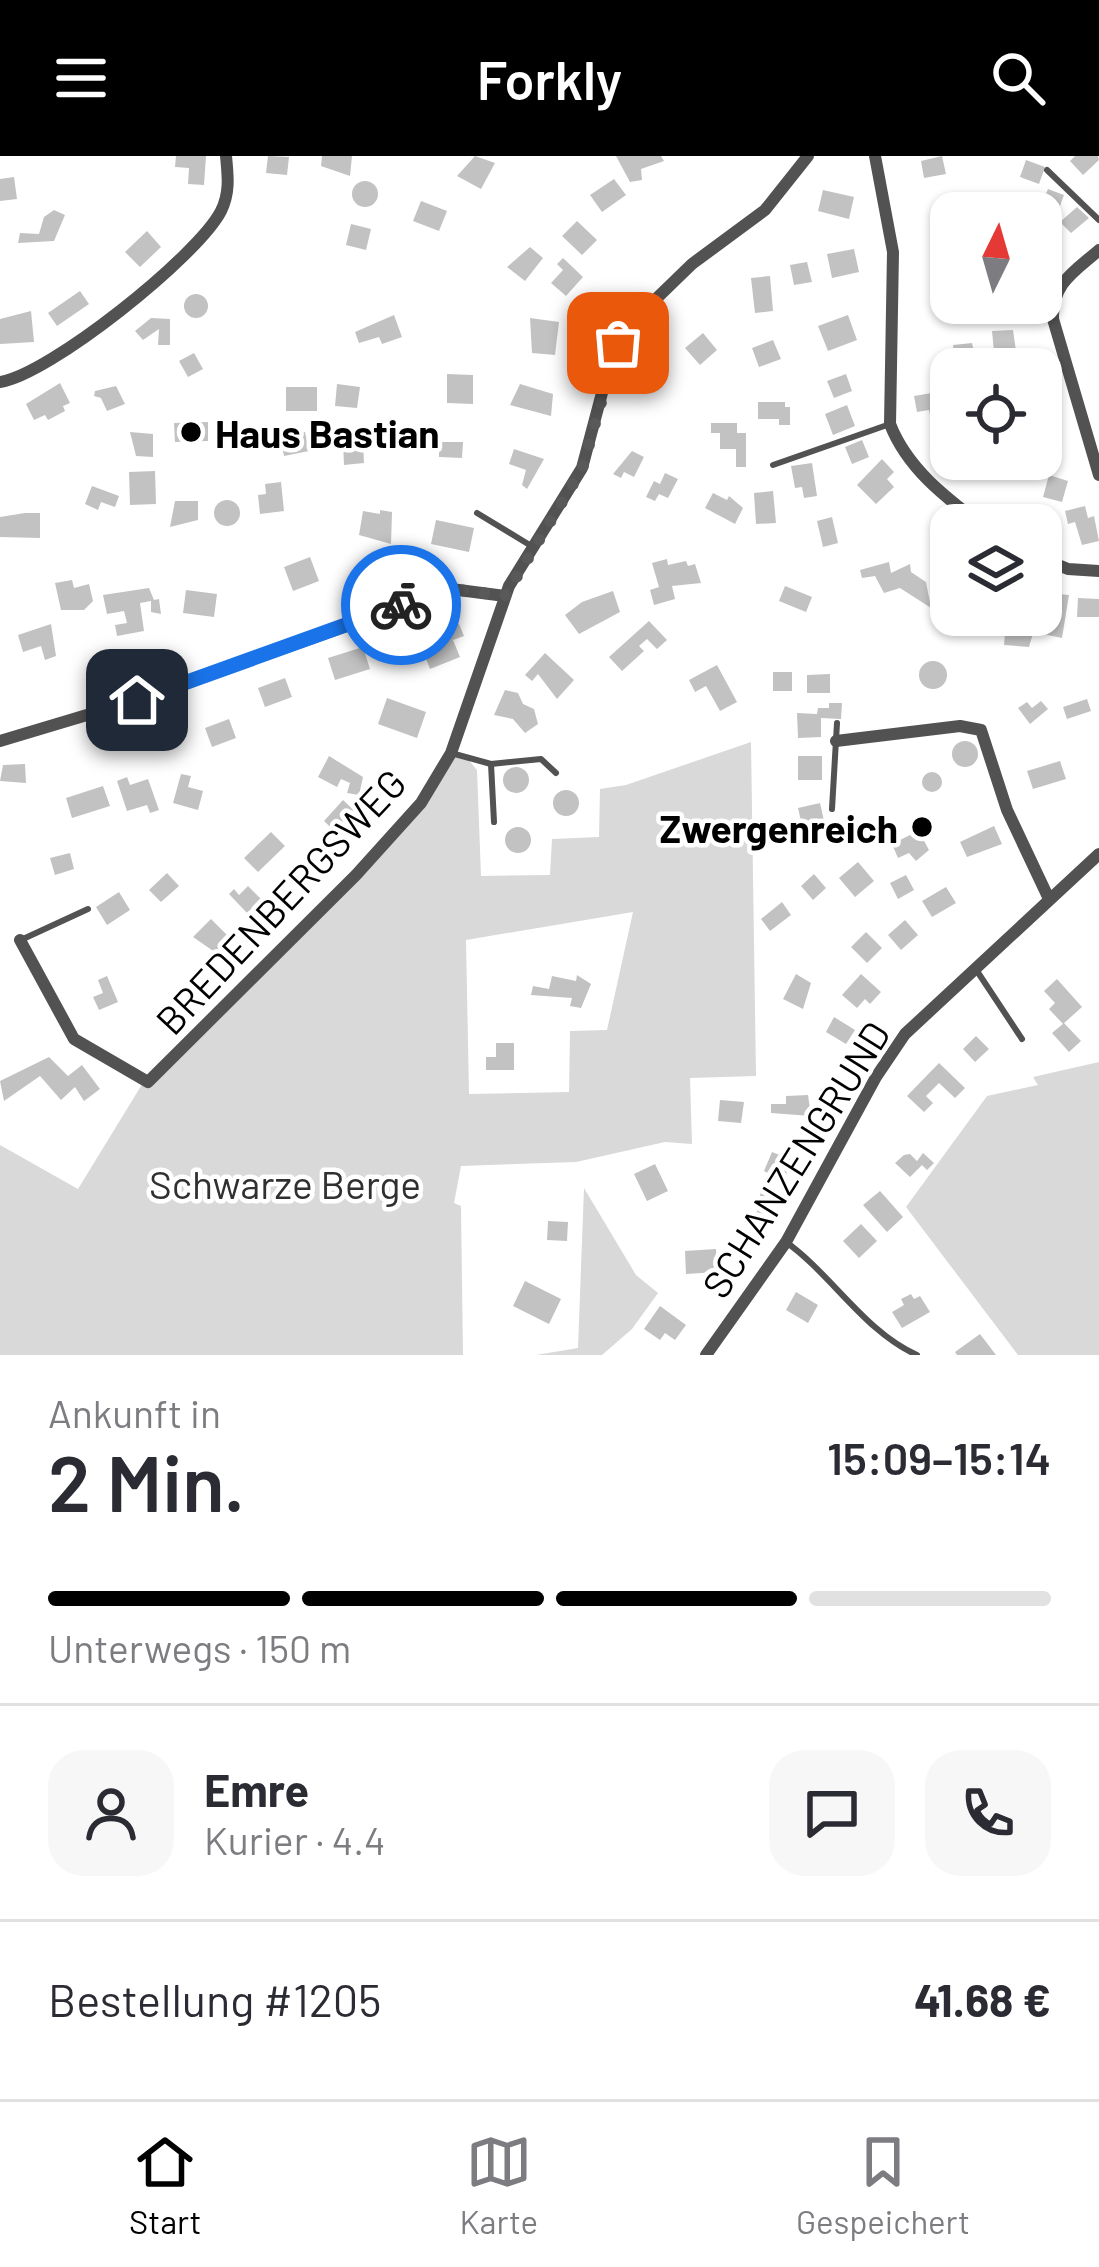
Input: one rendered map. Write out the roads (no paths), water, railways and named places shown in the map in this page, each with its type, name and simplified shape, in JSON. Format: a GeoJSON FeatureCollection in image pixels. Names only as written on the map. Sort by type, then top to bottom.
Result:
{"type":"FeatureCollection","features":[{"type":"Feature","properties":{"kind":"street"},"geometry":{"type":"LineString","coordinates":[[0,382],[18,380],[43,367],[198,242],[224,206],[229,184],[226,156]]}},
{"type":"Feature","properties":{"kind":"street","name":"BREDENBERGSWEG"},"geometry":{"type":"LineString","coordinates":[[20,940],[74,1039],[148,1082],[356,875],[421,803],[451,753],[505,596],[582,469],[611,359],[626,328],[692,264],[765,210],[808,156]]}},
{"type":"Feature","properties":{"kind":"street"},"geometry":{"type":"LineString","coordinates":[[875,156],[893,252],[890,424],[898,446],[916,468],[958,504]]}},
{"type":"Feature","properties":{"kind":"street"},"geometry":{"type":"LineString","coordinates":[[1099,250],[1057,286],[1052,303],[1099,475]]}},
{"type":"Feature","properties":{"kind":"street"},"geometry":{"type":"LineString","coordinates":[[1062,566],[1099,571]]}},
{"type":"Feature","properties":{"kind":"street"},"geometry":{"type":"LineString","coordinates":[[0,741],[137,700],[451,589],[505,596]]}},
{"type":"Feature","properties":{"kind":"street"},"geometry":{"type":"LineString","coordinates":[[836,741],[960,725],[981,730],[1007,810],[1049,899]]}},
{"type":"Feature","properties":{"kind":"street","name":"SCHANZENGRUND"},"geometry":{"type":"LineString","coordinates":[[706,1355],[786,1242],[905,1034],[1099,854]]}},
{"type":"Feature","properties":{"kind":"lane"},"geometry":{"type":"LineString","coordinates":[[1047,170],[1099,220]]}},
{"type":"Feature","properties":{"kind":"lane"},"geometry":{"type":"LineString","coordinates":[[773,465],[890,424]]}},
{"type":"Feature","properties":{"kind":"lane"},"geometry":{"type":"LineString","coordinates":[[477,513],[533,547]]}},
{"type":"Feature","properties":{"kind":"lane"},"geometry":{"type":"LineString","coordinates":[[832,809],[837,723]]}},
{"type":"Feature","properties":{"kind":"lane"},"geometry":{"type":"LineString","coordinates":[[451,753],[491,764],[541,759],[556,773]]}},
{"type":"Feature","properties":{"kind":"lane"},"geometry":{"type":"LineString","coordinates":[[491,764],[494,822]]}},
{"type":"Feature","properties":{"kind":"lane"},"geometry":{"type":"LineString","coordinates":[[20,940],[88,909]]}},
{"type":"Feature","properties":{"kind":"lane"},"geometry":{"type":"LineString","coordinates":[[975,968],[1022,1039]]}},
{"type":"Feature","properties":{"kind":"lane"},"geometry":{"type":"LineString","coordinates":[[786,1242],[809,1258],[891,1340],[917,1355]]}},
{"type":"Feature","properties":{"kind":"place","name":"Haus Bastian"},"geometry":{"type":"Point","coordinates":[191,432]}},
{"type":"Feature","properties":{"kind":"place","name":"Zwergenreich"},"geometry":{"type":"Point","coordinates":[922,827]}},
{"type":"Feature","properties":{"kind":"park label","name":"Schwarze Berge"},"geometry":{"type":"Point","coordinates":[285,1183]}}]}
